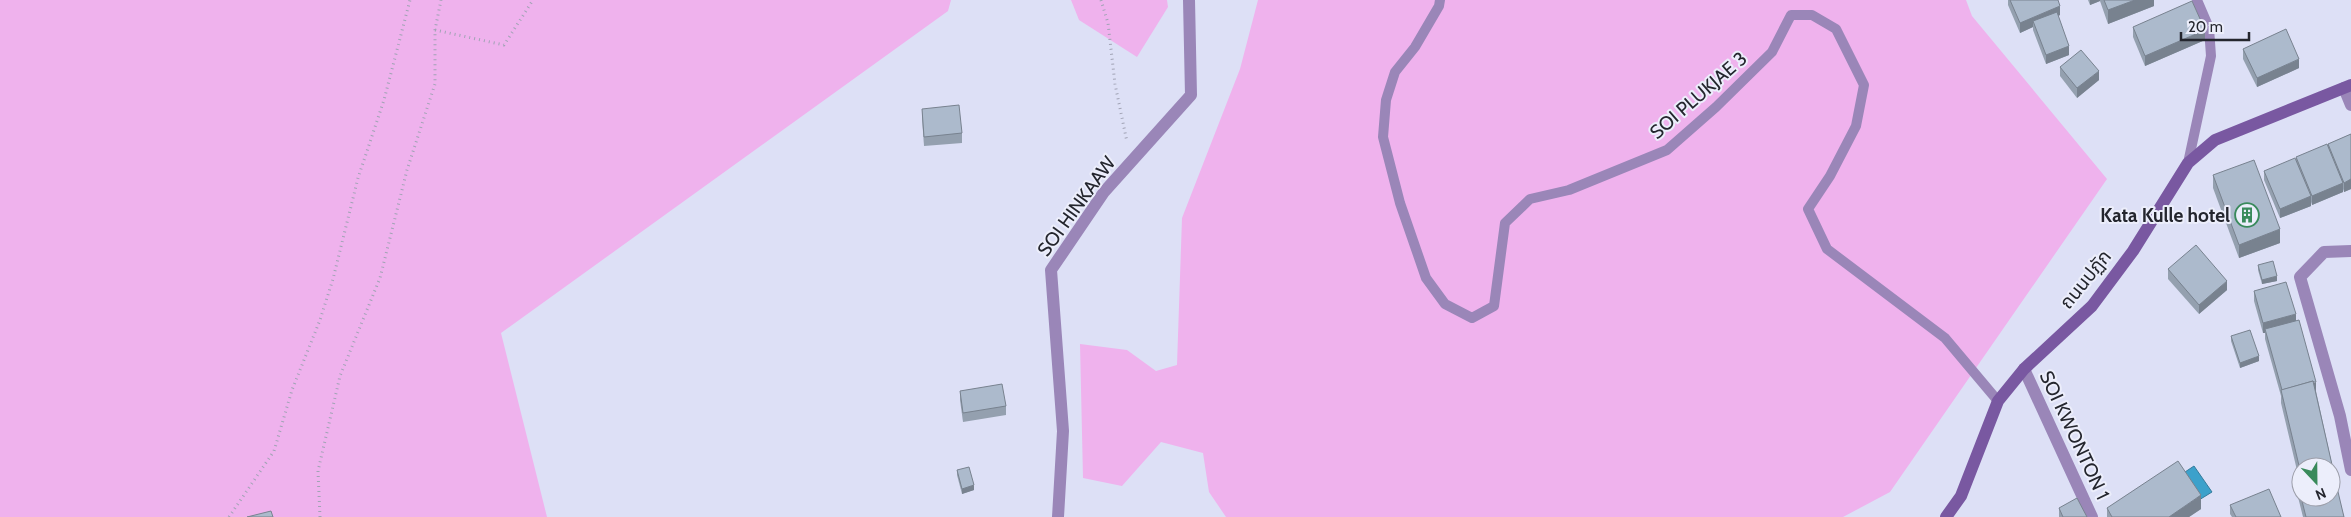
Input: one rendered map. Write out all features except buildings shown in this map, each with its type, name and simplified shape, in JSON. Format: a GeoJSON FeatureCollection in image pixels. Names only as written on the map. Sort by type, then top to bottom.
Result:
{"type":"FeatureCollection","features":[{"type":"Feature","properties":{"kind":"main road","name":"ถนนปฏัก"},"geometry":{"type":"LineString","coordinates":[[1946,517],[1961,496],[1998,401],[2024,369],[2092,306],[2133,250],[2188,164],[2215,140],[2348,87]]}},
{"type":"Feature","properties":{"kind":"street","name":"SOI HINKAAW"},"geometry":{"type":"LineString","coordinates":[[1058,517],[1063,431],[1051,270],[1104,192],[1191,95],[1189,0]]}},
{"type":"Feature","properties":{"kind":"street"},"geometry":{"type":"LineString","coordinates":[[2348,87],[2351,105]]}},
{"type":"Feature","properties":{"kind":"street"},"geometry":{"type":"LineString","coordinates":[[2351,251],[2324,252],[2300,277],[2345,416],[2351,470]]}},
{"type":"Feature","properties":{"kind":"street","name":"SOI KWONTON 1"},"geometry":{"type":"LineString","coordinates":[[2024,369],[2092,517]]}},
{"type":"Feature","properties":{"kind":"lane","name":"SOI PLUKJAE 3"},"geometry":{"type":"LineString","coordinates":[[1440,0],[1439,6],[1415,47],[1395,72],[1386,100],[1383,138],[1400,203],[1426,278],[1445,304],[1472,318],[1494,306],[1505,223],[1530,199],[1569,190],[1667,150],[1716,107],[1772,52],[1791,16],[1812,14],[1836,29],[1864,85],[1856,126],[1830,176],[1808,209],[1827,250],[1946,338],[1998,401]]}},
{"type":"Feature","properties":{"kind":"lane"},"geometry":{"type":"LineString","coordinates":[[2188,164],[2211,56],[2209,28],[2197,0]]}},
{"type":"Feature","properties":{"kind":"path"},"geometry":{"type":"LineString","coordinates":[[229,517],[274,451],[292,390],[320,320],[333,279],[358,178],[384,100],[410,0]]}},
{"type":"Feature","properties":{"kind":"path"},"geometry":{"type":"LineString","coordinates":[[320,517],[318,471],[338,385],[380,278],[407,170],[435,84],[435,30],[441,0]]}},
{"type":"Feature","properties":{"kind":"path"},"geometry":{"type":"LineString","coordinates":[[435,30],[504,45],[533,0]]}},
{"type":"Feature","properties":{"kind":"path"},"geometry":{"type":"LineString","coordinates":[[1101,0],[1108,24],[1116,84],[1131,162]]}},
{"type":"Feature","properties":{"kind":"shaded area"},"geometry":{"type":"Polygon","coordinates":[[[0,0],[951,0],[948,11],[501,333],[547,517],[0,517],[0,0]]]}},
{"type":"Feature","properties":{"kind":"shaded area"},"geometry":{"type":"Polygon","coordinates":[[[1071,0],[1167,0],[1168,7],[1137,57],[1079,20],[1071,0]]]}},
{"type":"Feature","properties":{"kind":"shaded area"},"geometry":{"type":"Polygon","coordinates":[[[1258,0],[1966,0],[1972,16],[2107,179],[1890,492],[1843,517],[1226,517],[1209,492],[1203,453],[1161,442],[1122,486],[1083,478],[1080,344],[1127,350],[1156,371],[1177,365],[1182,218],[1240,69],[1258,0]]]}},
{"type":"Feature","properties":{"kind":"water"},"geometry":{"type":"Polygon","coordinates":[[[2194,466],[2212,492],[2199,500],[2182,474],[2194,466]]]}},
{"type":"Feature","properties":{"kind":"place","name":"Kata Kulle hotel"},"geometry":{"type":"Point","coordinates":[2247,215]}}]}
